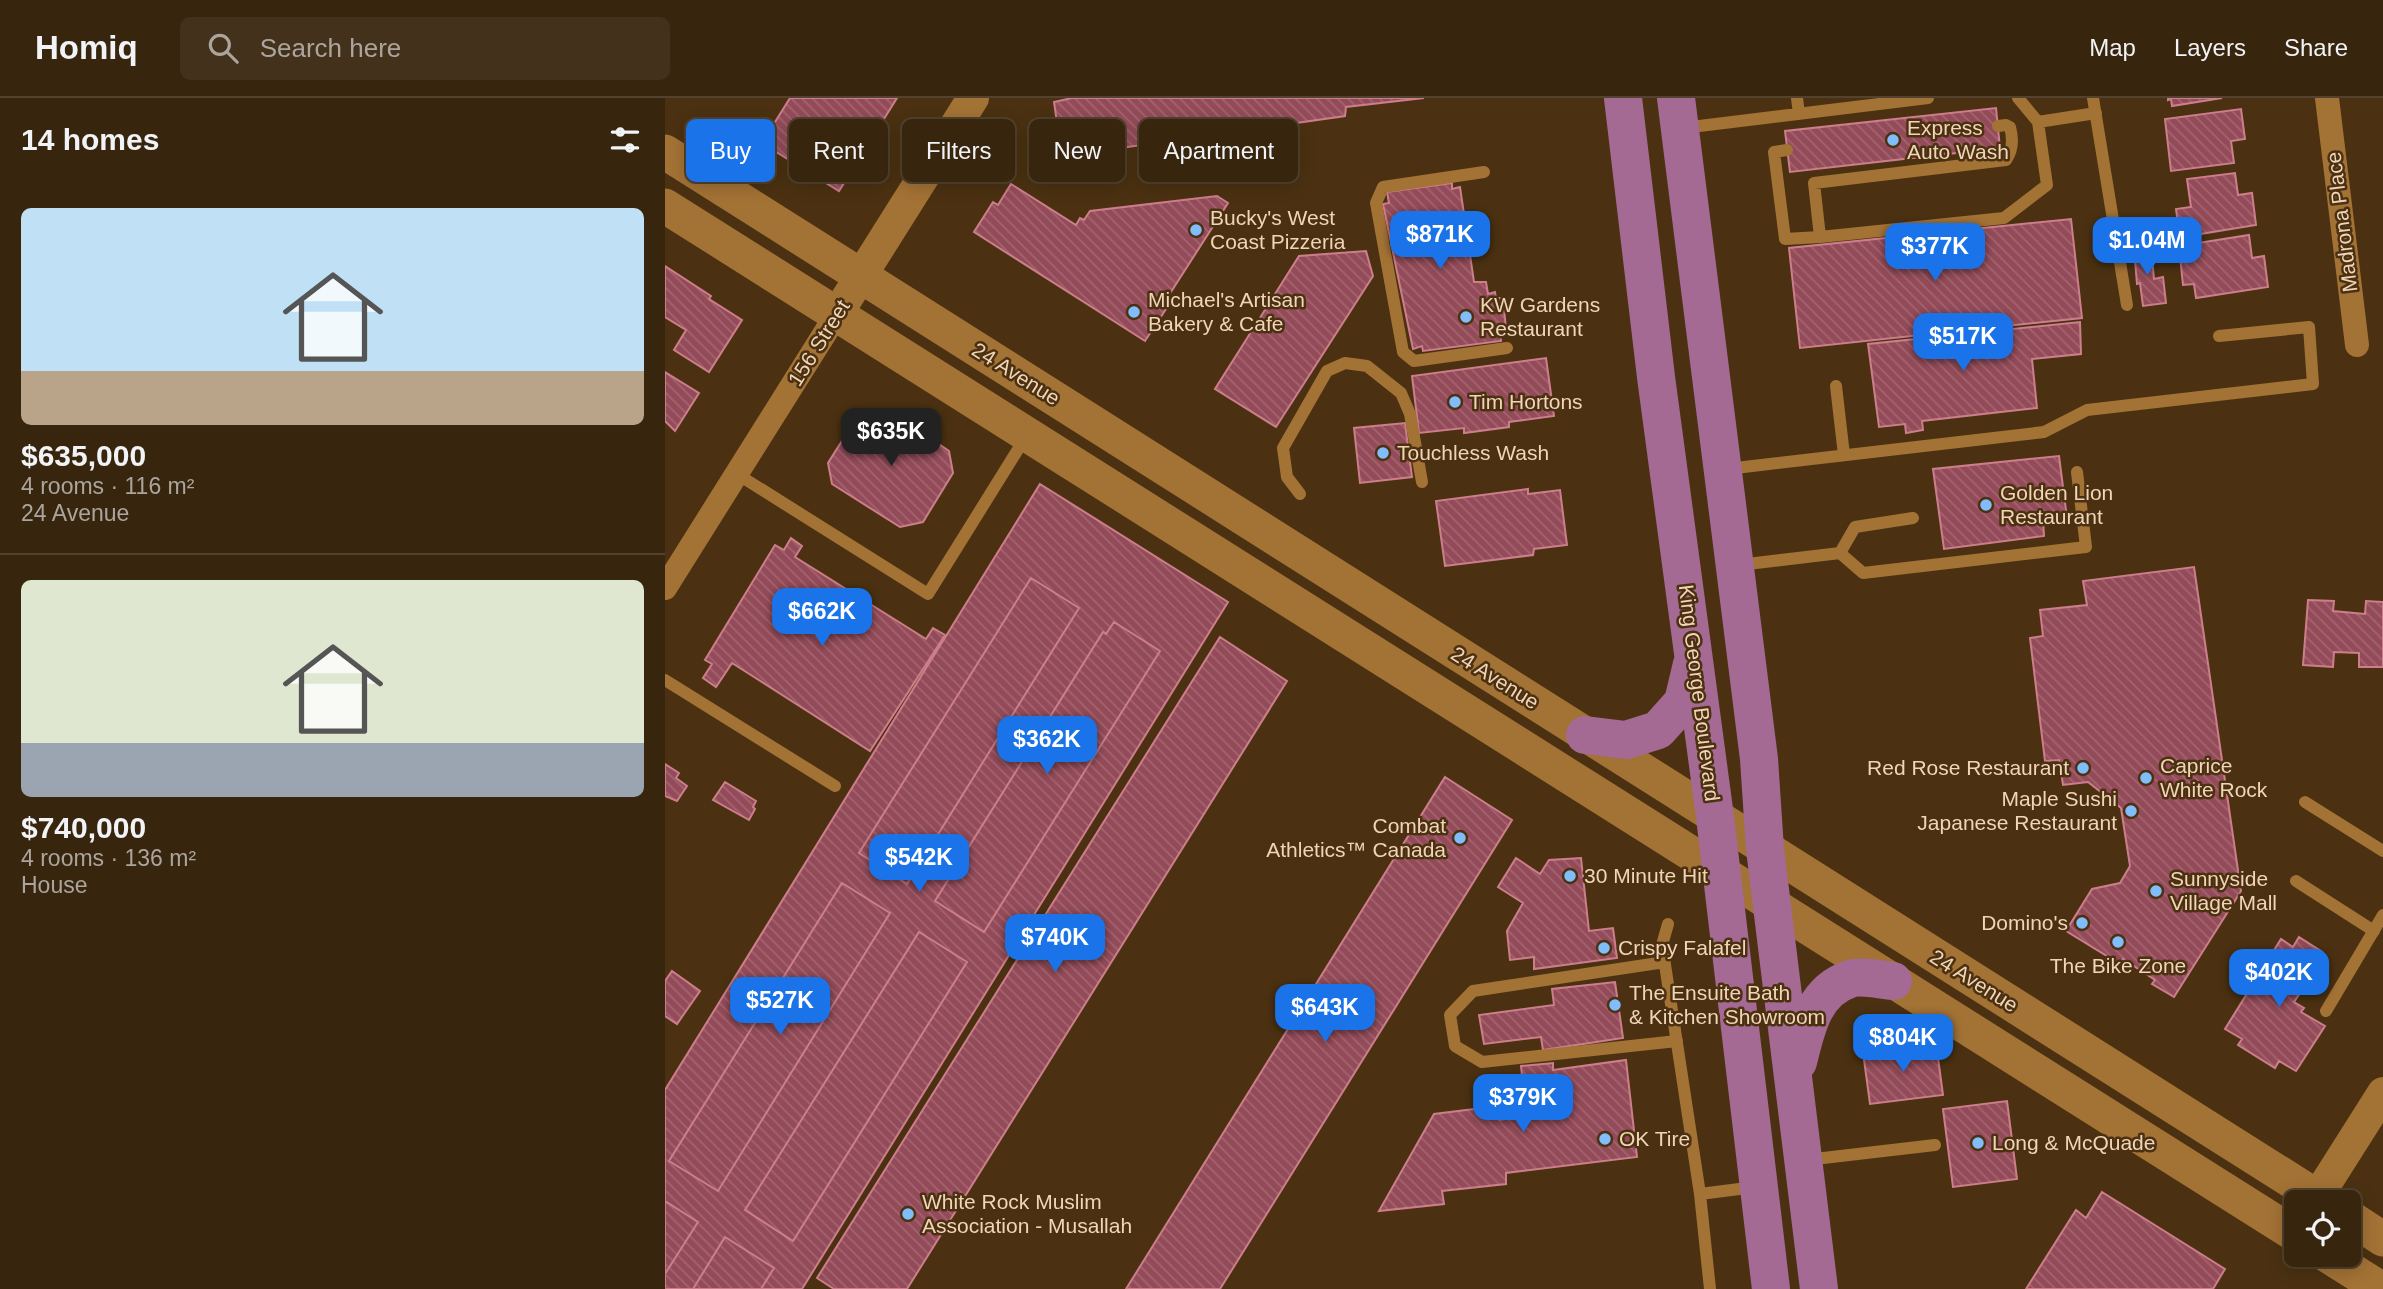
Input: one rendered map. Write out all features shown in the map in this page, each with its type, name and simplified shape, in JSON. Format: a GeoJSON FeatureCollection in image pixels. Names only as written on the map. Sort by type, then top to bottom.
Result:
{"type":"FeatureCollection","features":[{"type":"Feature","properties":{"kind":"main road","name":"King George Boulevard"},"geometry":{"type":"LineString","coordinates":[[1623,98],[1656,377],[1715,817],[1771,1289]]}},
{"type":"Feature","properties":{"kind":"main road"},"geometry":{"type":"LineString","coordinates":[[1640,98],[1648,122],[1665,236],[1672,247],[1695,252]]}},
{"type":"Feature","properties":{"kind":"main road"},"geometry":{"type":"LineString","coordinates":[[1677,113],[1759,759],[1771,903],[1819,1289]]}},
{"type":"Feature","properties":{"kind":"main road","name":"24 Avenue"},"geometry":{"type":"LineString","coordinates":[[665,152],[2302,1190]]}},
{"type":"Feature","properties":{"kind":"main road","name":"24 Avenue"},"geometry":{"type":"LineString","coordinates":[[665,206],[2284,1227]]}},
{"type":"Feature","properties":{"kind":"main road"},"geometry":{"type":"LineString","coordinates":[[1585,735],[1626,740],[1658,730],[1683,702],[1693,659]]}},
{"type":"Feature","properties":{"kind":"main road"},"geometry":{"type":"LineString","coordinates":[[1794,1078],[1811,1013],[1831,990],[1851,978],[1893,981]]}},
{"type":"Feature","properties":{"kind":"main road"},"geometry":{"type":"LineString","coordinates":[[2361,1225],[2383,1239]]}},
{"type":"Feature","properties":{"kind":"main road"},"geometry":{"type":"LineString","coordinates":[[2346,1267],[2381,1289]]}},
{"type":"Feature","properties":{"kind":"street","name":"156 Street"},"geometry":{"type":"LineString","coordinates":[[665,588],[973,98]]}},
{"type":"Feature","properties":{"kind":"street","name":"Madrona Place"},"geometry":{"type":"LineString","coordinates":[[2327,98],[2357,345]]}},
{"type":"Feature","properties":{"kind":"street"},"geometry":{"type":"LineString","coordinates":[[2326,1190],[2383,1093]]}},
{"type":"Feature","properties":{"kind":"lane"},"geometry":{"type":"LineString","coordinates":[[1797,98],[1799,114]]}},
{"type":"Feature","properties":{"kind":"lane"},"geometry":{"type":"LineString","coordinates":[[1677,113],[1799,114],[1928,98]]}},
{"type":"Feature","properties":{"kind":"lane"},"geometry":{"type":"LineString","coordinates":[[1787,150],[1774,152],[1784,239],[2004,218],[2047,185],[2038,122],[2018,98]]}},
{"type":"Feature","properties":{"kind":"lane"},"geometry":{"type":"LineString","coordinates":[[2094,98],[2127,305]]}},
{"type":"Feature","properties":{"kind":"lane"},"geometry":{"type":"LineString","coordinates":[[2038,122],[2096,113]]}},
{"type":"Feature","properties":{"kind":"lane"},"geometry":{"type":"LineString","coordinates":[[1820,237],[1814,183],[2006,160],[2010,154],[2013,136],[2010,127],[1998,127]]}},
{"type":"Feature","properties":{"kind":"lane"},"geometry":{"type":"LineString","coordinates":[[1484,172],[1383,187],[1376,203],[1403,352],[1415,361],[1507,348]]}},
{"type":"Feature","properties":{"kind":"lane"},"geometry":{"type":"LineString","coordinates":[[1723,470],[2044,432],[2087,410],[2313,384],[2309,327],[2219,336]]}},
{"type":"Feature","properties":{"kind":"lane"},"geometry":{"type":"LineString","coordinates":[[1300,494],[1287,477],[1283,448],[1327,371],[1346,363],[1367,366],[1401,393],[1410,414],[1422,482]]}},
{"type":"Feature","properties":{"kind":"lane"},"geometry":{"type":"LineString","coordinates":[[1836,386],[1844,455]]}},
{"type":"Feature","properties":{"kind":"lane"},"geometry":{"type":"LineString","coordinates":[[737,474],[928,594],[1028,435]]}},
{"type":"Feature","properties":{"kind":"lane"},"geometry":{"type":"LineString","coordinates":[[1735,566],[1840,553],[1863,573],[2086,547],[2077,472]]}},
{"type":"Feature","properties":{"kind":"lane"},"geometry":{"type":"LineString","coordinates":[[1840,553],[1856,527],[1913,519]]}},
{"type":"Feature","properties":{"kind":"lane"},"geometry":{"type":"LineString","coordinates":[[665,680],[835,786]]}},
{"type":"Feature","properties":{"kind":"lane"},"geometry":{"type":"LineString","coordinates":[[2305,802],[2383,851]]}},
{"type":"Feature","properties":{"kind":"lane"},"geometry":{"type":"LineString","coordinates":[[2296,881],[2374,931]]}},
{"type":"Feature","properties":{"kind":"lane"},"geometry":{"type":"LineString","coordinates":[[2326,1011],[2383,915]]}},
{"type":"Feature","properties":{"kind":"lane"},"geometry":{"type":"LineString","coordinates":[[1668,924],[1662,945],[1700,1194],[1710,1289]]}},
{"type":"Feature","properties":{"kind":"lane"},"geometry":{"type":"LineString","coordinates":[[1665,961],[1473,991],[1450,1015],[1455,1046],[1482,1062],[1677,1041]]}},
{"type":"Feature","properties":{"kind":"lane"},"geometry":{"type":"LineString","coordinates":[[1804,1160],[1935,1145]]}},
{"type":"Feature","properties":{"kind":"lane"},"geometry":{"type":"LineString","coordinates":[[1700,1194],[1758,1187]]}},
{"type":"Feature","properties":{"kind":"building"},"geometry":{"type":"Polygon","coordinates":[[[790,98],[897,98],[884,119],[789,119],[789,160],[775,151],[775,122],[790,98]]]}},
{"type":"Feature","properties":{"kind":"building"},"geometry":{"type":"Polygon","coordinates":[[[1072,98],[1424,98],[1346,107],[1345,116],[1298,123],[1298,119],[1139,119],[1139,145],[1125,147],[1125,119],[1056,119],[1054,102],[1072,98]]]}},
{"type":"Feature","properties":{"kind":"building"},"geometry":{"type":"Polygon","coordinates":[[[2168,98],[2222,98],[2172,106],[2171,99],[2168,98]]]}},
{"type":"Feature","properties":{"kind":"building","name":"Express Auto Wash"},"geometry":{"type":"Polygon","coordinates":[[[1996,108],[2000,148],[1790,172],[1785,131],[1996,108]]]}},
{"type":"Feature","properties":{"kind":"building"},"geometry":{"type":"Polygon","coordinates":[[[2241,109],[2245,139],[2231,141],[2234,163],[2171,171],[2165,119],[2241,109]]]}},
{"type":"Feature","properties":{"kind":"building"},"geometry":{"type":"Polygon","coordinates":[[[2235,173],[2238,195],[2252,193],[2256,225],[2194,235],[2193,229],[2179,231],[2176,209],[2191,207],[2187,179],[2235,173]]]}},
{"type":"Feature","properties":{"kind":"building"},"geometry":{"type":"Polygon","coordinates":[[[825,182],[845,182],[839,191],[825,182]]]}},
{"type":"Feature","properties":{"kind":"building"},"geometry":{"type":"Polygon","coordinates":[[[1452,183],[1452,189],[1460,187],[1474,282],[1486,282],[1488,294],[1495,292],[1496,298],[1503,298],[1506,329],[1500,331],[1501,341],[1423,351],[1422,346],[1413,349],[1383,204],[1389,203],[1387,192],[1452,183]]]}},
{"type":"Feature","properties":{"kind":"building"},"geometry":{"type":"Polygon","coordinates":[[[1011,184],[1076,225],[1080,218],[1084,220],[1090,211],[1217,196],[1228,203],[1162,306],[1166,309],[1145,341],[974,232],[993,202],[998,205],[1011,184]]]}},
{"type":"Feature","properties":{"kind":"building"},"geometry":{"type":"Polygon","coordinates":[[[2071,219],[2082,318],[1800,348],[1789,248],[2071,219]]]}},
{"type":"Feature","properties":{"kind":"building"},"geometry":{"type":"Polygon","coordinates":[[[2249,235],[2252,258],[2264,256],[2268,287],[2196,298],[2194,284],[2183,285],[2179,246],[2249,235]]]}},
{"type":"Feature","properties":{"kind":"building"},"geometry":{"type":"Polygon","coordinates":[[[2143,242],[2145,258],[2152,257],[2154,279],[2163,277],[2166,303],[2143,306],[2140,283],[2137,284],[2135,260],[2131,260],[2129,243],[2143,242]]]}},
{"type":"Feature","properties":{"kind":"building"},"geometry":{"type":"Polygon","coordinates":[[[1366,251],[1373,276],[1276,427],[1215,389],[1299,256],[1366,251]]]}},
{"type":"Feature","properties":{"kind":"building"},"geometry":{"type":"Polygon","coordinates":[[[665,266],[742,320],[709,372],[674,350],[686,330],[665,317],[665,266]]]}},
{"type":"Feature","properties":{"kind":"building"},"geometry":{"type":"Polygon","coordinates":[[[2080,322],[2081,354],[2032,359],[2037,408],[1922,421],[1923,430],[1906,433],[1905,424],[1879,427],[1868,344],[2080,322]]]}},
{"type":"Feature","properties":{"kind":"building"},"geometry":{"type":"Polygon","coordinates":[[[1546,358],[1554,416],[1509,422],[1509,427],[1464,433],[1464,428],[1419,433],[1412,376],[1546,358]]]}},
{"type":"Feature","properties":{"kind":"building"},"geometry":{"type":"Polygon","coordinates":[[[665,372],[699,393],[675,431],[665,421],[665,372]]]}},
{"type":"Feature","properties":{"kind":"building"},"geometry":{"type":"Polygon","coordinates":[[[880,409],[901,422],[903,419],[949,451],[953,473],[923,522],[900,527],[832,484],[828,463],[859,414],[880,409]]]}},
{"type":"Feature","properties":{"kind":"building","name":"Touchless Wash"},"geometry":{"type":"Polygon","coordinates":[[[1405,423],[1412,477],[1360,483],[1354,428],[1405,423]]]}},
{"type":"Feature","properties":{"kind":"building"},"geometry":{"type":"Polygon","coordinates":[[[2059,456],[2067,518],[2043,520],[2044,536],[1944,549],[1933,469],[2059,456]]]}},
{"type":"Feature","properties":{"kind":"building"},"geometry":{"type":"Polygon","coordinates":[[[1040,484],[1228,602],[802,1289],[665,1289],[665,1090],[1040,484]]]}},
{"type":"Feature","properties":{"kind":"building"},"geometry":{"type":"Polygon","coordinates":[[[1528,489],[1528,494],[1560,490],[1567,545],[1534,549],[1533,555],[1445,566],[1436,501],[1528,489]]]}},
{"type":"Feature","properties":{"kind":"building"},"geometry":{"type":"Polygon","coordinates":[[[791,538],[802,546],[795,557],[926,639],[933,628],[945,635],[870,751],[732,663],[716,687],[703,678],[712,664],[705,660],[775,545],[784,550],[791,538]]]}},
{"type":"Feature","properties":{"kind":"building"},"geometry":{"type":"Polygon","coordinates":[[[2194,567],[2241,891],[2174,997],[2152,984],[2155,980],[2123,959],[2120,964],[2066,931],[2092,889],[2120,883],[2130,866],[2121,808],[2088,782],[2063,785],[2059,760],[2045,761],[2030,638],[2043,636],[2040,610],[2087,605],[2083,581],[2194,567]]]}},
{"type":"Feature","properties":{"kind":"building"},"geometry":{"type":"Polygon","coordinates":[[[1031,578],[1079,608],[907,884],[859,853],[1031,578]]]}},
{"type":"Feature","properties":{"kind":"building"},"geometry":{"type":"Polygon","coordinates":[[[2308,600],[2334,601],[2333,611],[2365,614],[2366,601],[2383,602],[2383,667],[2359,667],[2359,653],[2334,652],[2333,667],[2303,665],[2308,600]]]}},
{"type":"Feature","properties":{"kind":"building"},"geometry":{"type":"Polygon","coordinates":[[[1114,622],[1160,651],[984,932],[935,901],[1103,632],[1106,634],[1114,622]]]}},
{"type":"Feature","properties":{"kind":"building"},"geometry":{"type":"Polygon","coordinates":[[[1220,637],[1287,681],[907,1289],[834,1289],[817,1278],[1220,637]]]}},
{"type":"Feature","properties":{"kind":"building"},"geometry":{"type":"Polygon","coordinates":[[[665,764],[679,773],[676,778],[687,786],[677,801],[665,796],[665,764]]]}},
{"type":"Feature","properties":{"kind":"building"},"geometry":{"type":"Polygon","coordinates":[[[1445,777],[1512,820],[1220,1289],[1126,1289],[1445,777]]]}},
{"type":"Feature","properties":{"kind":"building"},"geometry":{"type":"Polygon","coordinates":[[[725,782],[756,801],[749,820],[713,800],[725,782]]]}},
{"type":"Feature","properties":{"kind":"building"},"geometry":{"type":"Polygon","coordinates":[[[1516,858],[1540,874],[1549,860],[1581,858],[1589,931],[1613,928],[1617,958],[1534,969],[1534,957],[1510,960],[1507,931],[1523,903],[1498,887],[1516,858]]]}},
{"type":"Feature","properties":{"kind":"building"},"geometry":{"type":"Polygon","coordinates":[[[842,883],[890,913],[718,1191],[669,1161],[842,883]]]}},
{"type":"Feature","properties":{"kind":"building"},"geometry":{"type":"Polygon","coordinates":[[[919,932],[967,962],[793,1241],[745,1210],[919,932]]]}},
{"type":"Feature","properties":{"kind":"building"},"geometry":{"type":"Polygon","coordinates":[[[2299,937],[2321,951],[2299,987],[2303,989],[2294,1002],[2304,1008],[2301,1012],[2325,1026],[2296,1071],[2279,1061],[2275,1068],[2238,1045],[2242,1039],[2225,1029],[2281,939],[2293,947],[2299,937]]]}},
{"type":"Feature","properties":{"kind":"building"},"geometry":{"type":"Polygon","coordinates":[[[672,971],[700,991],[677,1024],[665,1016],[665,981],[672,971]]]}},
{"type":"Feature","properties":{"kind":"building"},"geometry":{"type":"Polygon","coordinates":[[[1615,982],[1623,1038],[1543,1050],[1541,1037],[1484,1044],[1479,1015],[1554,1005],[1552,989],[1615,982]]]}},
{"type":"Feature","properties":{"kind":"building"},"geometry":{"type":"Polygon","coordinates":[[[1936,1043],[1943,1095],[1870,1104],[1863,1052],[1936,1043]]]}},
{"type":"Feature","properties":{"kind":"building"},"geometry":{"type":"Polygon","coordinates":[[[1626,1060],[1637,1157],[1506,1173],[1506,1184],[1442,1191],[1444,1204],[1379,1211],[1434,1114],[1498,1106],[1500,1120],[1526,1114],[1521,1066],[1553,1063],[1553,1070],[1626,1060]]]}},
{"type":"Feature","properties":{"kind":"building"},"geometry":{"type":"Polygon","coordinates":[[[2007,1101],[2017,1179],[1953,1187],[1943,1109],[2007,1101]]]}},
{"type":"Feature","properties":{"kind":"building"},"geometry":{"type":"Polygon","coordinates":[[[2102,1192],[2225,1269],[2213,1289],[2026,1289],[2076,1210],[2086,1218],[2102,1192]]]}},
{"type":"Feature","properties":{"kind":"building"},"geometry":{"type":"Polygon","coordinates":[[[665,1201],[698,1222],[665,1274],[665,1201]]]}},
{"type":"Feature","properties":{"kind":"building"},"geometry":{"type":"Polygon","coordinates":[[[725,1237],[774,1268],[761,1289],[693,1289],[725,1237]]]}},
{"type":"Feature","properties":{"kind":"place","name":"Express Auto Wash"},"geometry":{"type":"Point","coordinates":[1893,140]}},
{"type":"Feature","properties":{"kind":"place","name":"Bucky's West Coast Pizzeria"},"geometry":{"type":"Point","coordinates":[1196,230]}},
{"type":"Feature","properties":{"kind":"place","name":"Michael's Artisan Bakery & Cafe"},"geometry":{"type":"Point","coordinates":[1134,312]}},
{"type":"Feature","properties":{"kind":"place","name":"KW Gardens Restaurant"},"geometry":{"type":"Point","coordinates":[1466,317]}},
{"type":"Feature","properties":{"kind":"place","name":"Tim Hortons"},"geometry":{"type":"Point","coordinates":[1455,402]}},
{"type":"Feature","properties":{"kind":"place","name":"Touchless Wash"},"geometry":{"type":"Point","coordinates":[1383,453]}},
{"type":"Feature","properties":{"kind":"place","name":"Golden Lion Restaurant"},"geometry":{"type":"Point","coordinates":[1986,505]}},
{"type":"Feature","properties":{"kind":"place","name":"Red Rose Restaurant"},"geometry":{"type":"Point","coordinates":[2083,768]}},
{"type":"Feature","properties":{"kind":"place","name":"Caprice White Rock"},"geometry":{"type":"Point","coordinates":[2146,778]}},
{"type":"Feature","properties":{"kind":"place","name":"Maple Sushi Japanese Restaurant"},"geometry":{"type":"Point","coordinates":[2131,811]}},
{"type":"Feature","properties":{"kind":"place","name":"Combat Athletics™ Canada"},"geometry":{"type":"Point","coordinates":[1460,838]}},
{"type":"Feature","properties":{"kind":"place","name":"30 Minute Hit"},"geometry":{"type":"Point","coordinates":[1570,876]}},
{"type":"Feature","properties":{"kind":"place","name":"Sunnyside Village Mall"},"geometry":{"type":"Point","coordinates":[2156,891]}},
{"type":"Feature","properties":{"kind":"place","name":"Domino's"},"geometry":{"type":"Point","coordinates":[2082,923]}},
{"type":"Feature","properties":{"kind":"place","name":"The Bike Zone"},"geometry":{"type":"Point","coordinates":[2118,942]}},
{"type":"Feature","properties":{"kind":"place","name":"Crispy Falafel"},"geometry":{"type":"Point","coordinates":[1604,948]}},
{"type":"Feature","properties":{"kind":"place","name":"The Ensuite Bath & Kitchen Showroom"},"geometry":{"type":"Point","coordinates":[1615,1005]}},
{"type":"Feature","properties":{"kind":"place","name":"OK Tire"},"geometry":{"type":"Point","coordinates":[1605,1139]}},
{"type":"Feature","properties":{"kind":"place","name":"Long & McQuade"},"geometry":{"type":"Point","coordinates":[1978,1143]}},
{"type":"Feature","properties":{"kind":"place","name":"White Rock Muslim Association - Musallah"},"geometry":{"type":"Point","coordinates":[908,1214]}}]}
